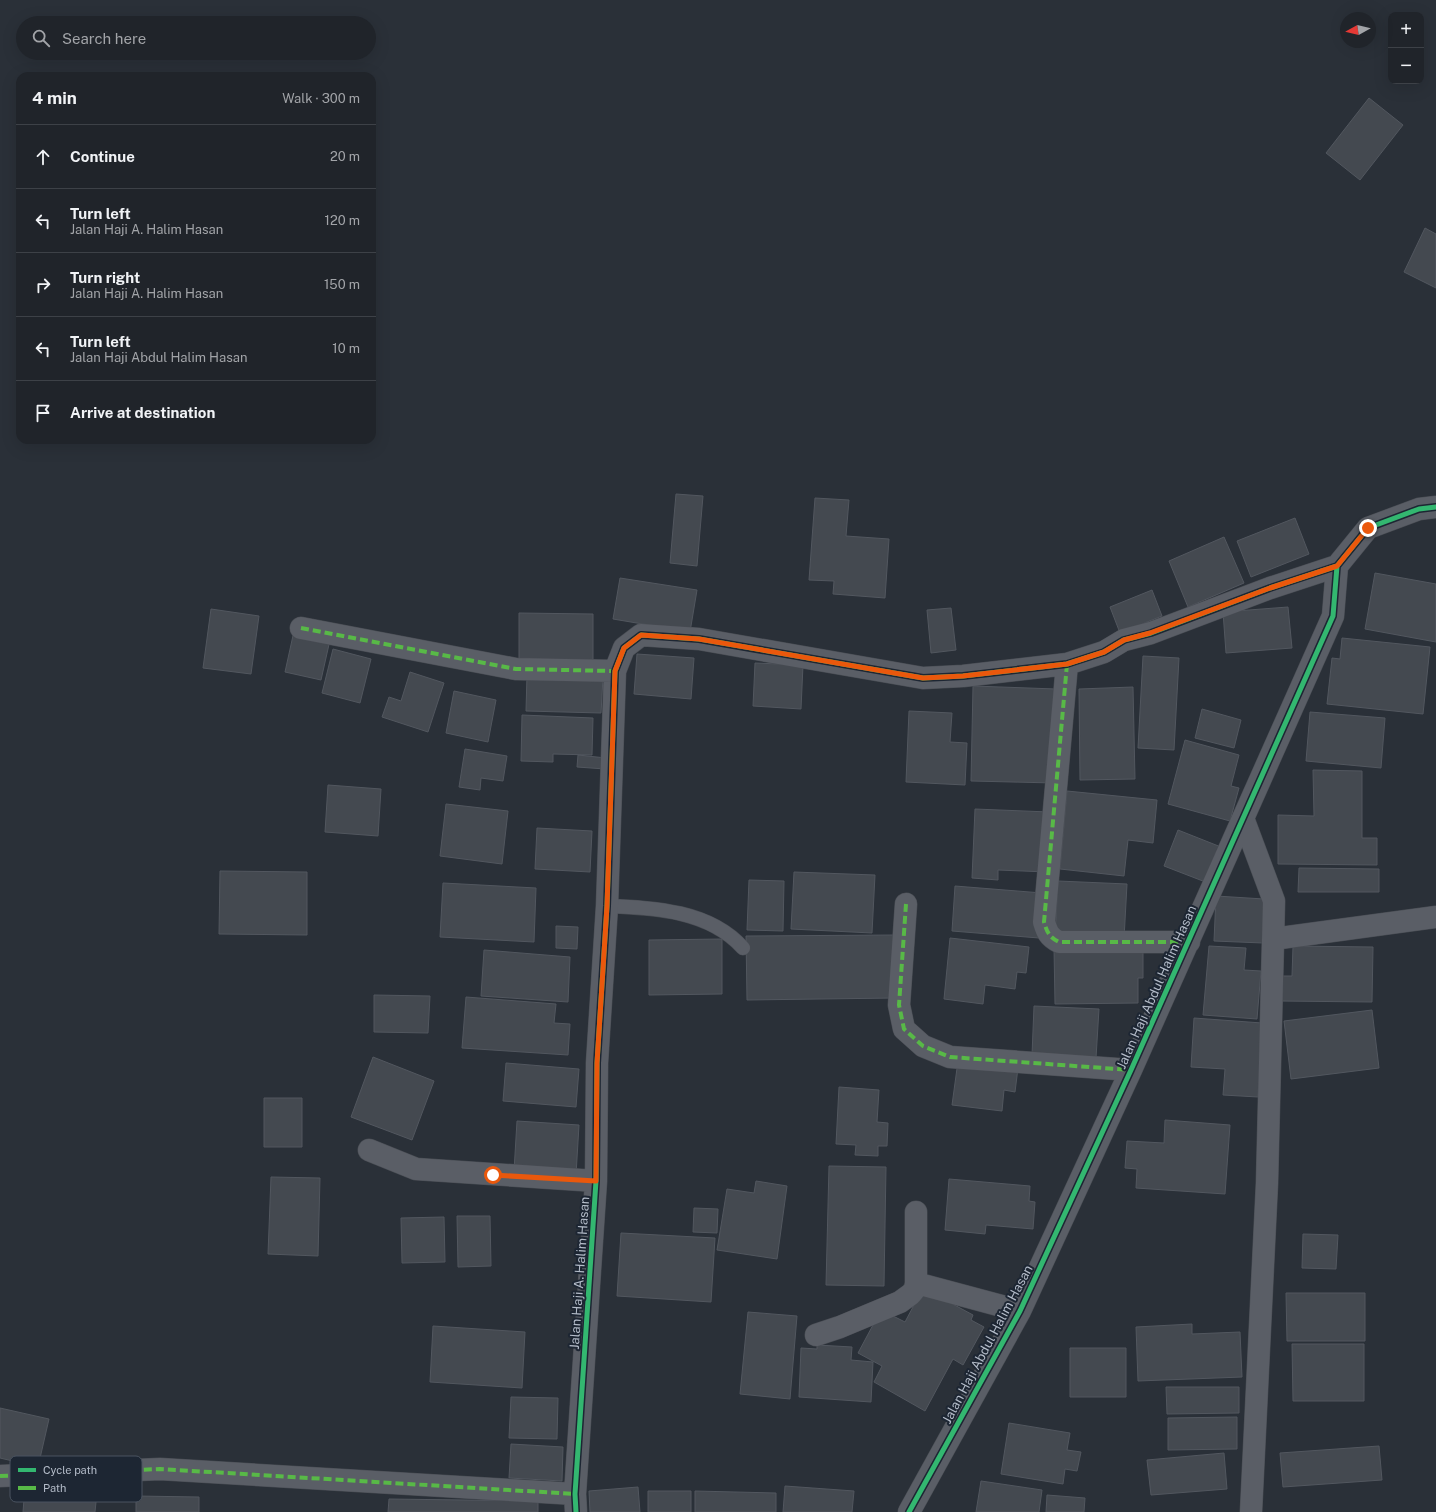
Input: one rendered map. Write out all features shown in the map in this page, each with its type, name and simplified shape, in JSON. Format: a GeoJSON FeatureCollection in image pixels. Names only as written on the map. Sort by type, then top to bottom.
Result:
{"type":"FeatureCollection","features":[{"type":"Feature","properties":{"kind":"street"},"geometry":{"type":"LineString","coordinates":[[1337,566],[1368,528],[1419,509],[1436,507]]}},
{"type":"Feature","properties":{"kind":"street","name":"Jalan Haji A. Halim Hasan"},"geometry":{"type":"LineString","coordinates":[[576,1503],[596,1181],[597,1063],[607,906],[615,671],[624,648],[641,635],[699,639],[923,678],[963,676],[1067,664],[1104,652],[1124,640],[1150,633],[1270,588],[1337,566]]}},
{"type":"Feature","properties":{"kind":"street","name":"Jalan Haji Abdul Halim Hasan"},"geometry":{"type":"LineString","coordinates":[[909,1512],[1020,1311],[1189,942],[1242,818],[1333,616],[1337,566]]}},
{"type":"Feature","properties":{"kind":"street"},"geometry":{"type":"LineString","coordinates":[[301,628],[516,669],[615,671]]}},
{"type":"Feature","properties":{"kind":"street"},"geometry":{"type":"LineString","coordinates":[[1067,664],[1044,922],[1047,931],[1051,938],[1059,942],[1189,942]]}},
{"type":"Feature","properties":{"kind":"street"},"geometry":{"type":"LineString","coordinates":[[1242,818],[1274,901],[1266,1183],[1251,1512]]}},
{"type":"Feature","properties":{"kind":"street"},"geometry":{"type":"LineString","coordinates":[[906,904],[899,1005],[904,1029],[923,1046],[950,1057],[1131,1070]]}},
{"type":"Feature","properties":{"kind":"street"},"geometry":{"type":"LineString","coordinates":[[1273,940],[1436,916]]}},
{"type":"Feature","properties":{"kind":"street"},"geometry":{"type":"LineString","coordinates":[[369,1150],[416,1169],[596,1181]]}},
{"type":"Feature","properties":{"kind":"street"},"geometry":{"type":"LineString","coordinates":[[816,1335],[840,1327],[900,1302],[911,1294],[915,1289],[916,1283],[916,1212]]}},
{"type":"Feature","properties":{"kind":"street"},"geometry":{"type":"LineString","coordinates":[[916,1283],[1020,1311]]}},
{"type":"Feature","properties":{"kind":"street"},"geometry":{"type":"LineString","coordinates":[[142,1470],[160,1469],[576,1503]]}},
{"type":"Feature","properties":{"kind":"street"},"geometry":{"type":"LineString","coordinates":[[0,1476],[10,1476]]}},
{"type":"Feature","properties":{"kind":"lane"},"geometry":{"type":"LineString","coordinates":[[607,906],[673,912],[704,921],[721,929],[737,941],[743,948]]}},
{"type":"Feature","properties":{"kind":"building"},"geometry":{"type":"Polygon","coordinates":[[[1369,98],[1403,125],[1360,180],[1326,153],[1369,98]]]}},
{"type":"Feature","properties":{"kind":"building"},"geometry":{"type":"Polygon","coordinates":[[[1425,228],[1436,234],[1436,288],[1404,272],[1425,228]]]}},
{"type":"Feature","properties":{"kind":"building"},"geometry":{"type":"Polygon","coordinates":[[[676,494],[703,496],[697,566],[670,563],[676,494]]]}},
{"type":"Feature","properties":{"kind":"building"},"geometry":{"type":"Polygon","coordinates":[[[815,498],[849,500],[846,536],[889,539],[885,598],[833,594],[834,581],[809,580],[815,498]]]}},
{"type":"Feature","properties":{"kind":"building"},"geometry":{"type":"Polygon","coordinates":[[[1295,518],[1309,554],[1251,577],[1237,541],[1295,518]]]}},
{"type":"Feature","properties":{"kind":"building"},"geometry":{"type":"Polygon","coordinates":[[[1224,537],[1244,583],[1188,607],[1169,561],[1224,537]]]}},
{"type":"Feature","properties":{"kind":"building"},"geometry":{"type":"Polygon","coordinates":[[[1375,573],[1436,584],[1436,642],[1365,629],[1375,573]]]}},
{"type":"Feature","properties":{"kind":"building"},"geometry":{"type":"Polygon","coordinates":[[[620,578],[697,590],[690,632],[613,619],[620,578]]]}},
{"type":"Feature","properties":{"kind":"building"},"geometry":{"type":"Polygon","coordinates":[[[1152,590],[1162,616],[1120,633],[1110,607],[1152,590]]]}},
{"type":"Feature","properties":{"kind":"building"},"geometry":{"type":"Polygon","coordinates":[[[1288,607],[1292,648],[1226,653],[1223,612],[1288,607]]]}},
{"type":"Feature","properties":{"kind":"building"},"geometry":{"type":"Polygon","coordinates":[[[951,608],[956,650],[931,653],[927,610],[951,608]]]}},
{"type":"Feature","properties":{"kind":"building"},"geometry":{"type":"Polygon","coordinates":[[[211,609],[259,616],[251,674],[203,668],[211,609]]]}},
{"type":"Feature","properties":{"kind":"building"},"geometry":{"type":"Polygon","coordinates":[[[519,613],[593,614],[593,662],[519,660],[519,613]]]}},
{"type":"Feature","properties":{"kind":"building"},"geometry":{"type":"Polygon","coordinates":[[[294,631],[330,640],[321,680],[285,672],[294,631]]]}},
{"type":"Feature","properties":{"kind":"building"},"geometry":{"type":"Polygon","coordinates":[[[1342,638],[1430,647],[1423,714],[1327,704],[1332,658],[1340,659],[1342,638]]]}},
{"type":"Feature","properties":{"kind":"building"},"geometry":{"type":"Polygon","coordinates":[[[333,649],[371,659],[360,703],[322,693],[333,649]]]}},
{"type":"Feature","properties":{"kind":"building"},"geometry":{"type":"Polygon","coordinates":[[[637,654],[694,658],[691,699],[634,694],[637,654]]]}},
{"type":"Feature","properties":{"kind":"building"},"geometry":{"type":"Polygon","coordinates":[[[1143,656],[1179,658],[1174,750],[1138,748],[1143,656]]]}},
{"type":"Feature","properties":{"kind":"building"},"geometry":{"type":"Polygon","coordinates":[[[755,663],[803,665],[801,709],[753,706],[755,663]]]}},
{"type":"Feature","properties":{"kind":"building"},"geometry":{"type":"Polygon","coordinates":[[[410,672],[444,683],[428,732],[382,717],[389,697],[401,701],[410,672]]]}},
{"type":"Feature","properties":{"kind":"building"},"geometry":{"type":"Polygon","coordinates":[[[527,675],[603,678],[601,713],[526,711],[527,675]]]}},
{"type":"Feature","properties":{"kind":"building"},"geometry":{"type":"Polygon","coordinates":[[[973,686],[1056,689],[1054,783],[971,781],[973,686]]]}},
{"type":"Feature","properties":{"kind":"building"},"geometry":{"type":"Polygon","coordinates":[[[1133,687],[1135,779],[1080,780],[1079,689],[1133,687]]]}},
{"type":"Feature","properties":{"kind":"building"},"geometry":{"type":"Polygon","coordinates":[[[454,691],[496,700],[488,742],[446,733],[454,691]]]}},
{"type":"Feature","properties":{"kind":"building"},"geometry":{"type":"Polygon","coordinates":[[[1202,709],[1241,720],[1234,748],[1195,738],[1202,709]]]}},
{"type":"Feature","properties":{"kind":"building"},"geometry":{"type":"Polygon","coordinates":[[[909,711],[952,713],[950,742],[967,743],[965,785],[906,782],[909,711]]]}},
{"type":"Feature","properties":{"kind":"building"},"geometry":{"type":"Polygon","coordinates":[[[1310,712],[1385,718],[1381,768],[1306,761],[1310,712]]]}},
{"type":"Feature","properties":{"kind":"building"},"geometry":{"type":"Polygon","coordinates":[[[522,715],[593,718],[592,755],[553,754],[553,762],[521,761],[522,715]]]}},
{"type":"Feature","properties":{"kind":"building"},"geometry":{"type":"Polygon","coordinates":[[[1185,740],[1239,755],[1231,786],[1239,788],[1230,821],[1168,804],[1185,740]]]}},
{"type":"Feature","properties":{"kind":"building"},"geometry":{"type":"Polygon","coordinates":[[[465,749],[507,756],[503,781],[481,778],[480,790],[459,787],[465,749]]]}},
{"type":"Feature","properties":{"kind":"building"},"geometry":{"type":"Polygon","coordinates":[[[578,755],[606,758],[605,769],[577,767],[578,755]]]}},
{"type":"Feature","properties":{"kind":"building"},"geometry":{"type":"Polygon","coordinates":[[[1313,770],[1362,771],[1362,838],[1377,838],[1377,865],[1278,864],[1278,815],[1314,816],[1313,770]]]}},
{"type":"Feature","properties":{"kind":"building"},"geometry":{"type":"Polygon","coordinates":[[[328,785],[381,789],[378,836],[325,832],[328,785]]]}},
{"type":"Feature","properties":{"kind":"building"},"geometry":{"type":"Polygon","coordinates":[[[1067,791],[1157,800],[1153,843],[1128,840],[1124,876],[1060,869],[1067,791]]]}},
{"type":"Feature","properties":{"kind":"building"},"geometry":{"type":"Polygon","coordinates":[[[446,804],[508,811],[502,864],[440,856],[446,804]]]}},
{"type":"Feature","properties":{"kind":"building"},"geometry":{"type":"Polygon","coordinates":[[[975,809],[1049,812],[1047,872],[998,870],[998,880],[972,878],[975,809]]]}},
{"type":"Feature","properties":{"kind":"building"},"geometry":{"type":"Polygon","coordinates":[[[537,828],[592,831],[590,872],[535,869],[537,828]]]}},
{"type":"Feature","properties":{"kind":"building"},"geometry":{"type":"Polygon","coordinates":[[[1178,830],[1221,847],[1208,883],[1164,866],[1178,830]]]}},
{"type":"Feature","properties":{"kind":"building"},"geometry":{"type":"Polygon","coordinates":[[[1299,868],[1379,869],[1379,892],[1298,892],[1299,868]]]}},
{"type":"Feature","properties":{"kind":"building"},"geometry":{"type":"Polygon","coordinates":[[[220,871],[307,872],[307,935],[219,934],[220,871]]]}},
{"type":"Feature","properties":{"kind":"building"},"geometry":{"type":"Polygon","coordinates":[[[794,872],[875,875],[872,933],[791,929],[794,872]]]}},
{"type":"Feature","properties":{"kind":"building"},"geometry":{"type":"Polygon","coordinates":[[[749,880],[784,881],[783,931],[747,930],[749,880]]]}},
{"type":"Feature","properties":{"kind":"building"},"geometry":{"type":"Polygon","coordinates":[[[1058,881],[1127,884],[1124,939],[1055,935],[1058,881]]]}},
{"type":"Feature","properties":{"kind":"building"},"geometry":{"type":"Polygon","coordinates":[[[443,883],[536,888],[534,942],[440,937],[443,883]]]}},
{"type":"Feature","properties":{"kind":"building"},"geometry":{"type":"Polygon","coordinates":[[[955,886],[1042,893],[1039,938],[952,931],[955,886]]]}},
{"type":"Feature","properties":{"kind":"building"},"geometry":{"type":"Polygon","coordinates":[[[1216,896],[1264,899],[1263,943],[1214,941],[1216,896]]]}},
{"type":"Feature","properties":{"kind":"building"},"geometry":{"type":"Polygon","coordinates":[[[556,926],[578,927],[577,949],[556,948],[556,926]]]}},
{"type":"Feature","properties":{"kind":"building"},"geometry":{"type":"Polygon","coordinates":[[[894,935],[895,998],[747,1000],[746,936],[894,935]]]}},
{"type":"Feature","properties":{"kind":"building"},"geometry":{"type":"Polygon","coordinates":[[[950,938],[1029,947],[1026,973],[1017,972],[1015,989],[985,985],[983,1004],[944,999],[950,938]]]}},
{"type":"Feature","properties":{"kind":"building"},"geometry":{"type":"Polygon","coordinates":[[[722,939],[722,994],[649,995],[649,940],[722,939]]]}},
{"type":"Feature","properties":{"kind":"building"},"geometry":{"type":"Polygon","coordinates":[[[1209,946],[1246,948],[1244,970],[1261,971],[1257,1019],[1203,1015],[1209,946]]]}},
{"type":"Feature","properties":{"kind":"building"},"geometry":{"type":"Polygon","coordinates":[[[1293,946],[1373,947],[1372,1002],[1279,1001],[1279,976],[1292,976],[1293,946]]]}},
{"type":"Feature","properties":{"kind":"building"},"geometry":{"type":"Polygon","coordinates":[[[1143,947],[1143,978],[1138,978],[1138,1003],[1055,1004],[1054,948],[1143,947]]]}},
{"type":"Feature","properties":{"kind":"building"},"geometry":{"type":"Polygon","coordinates":[[[484,950],[570,957],[568,1002],[481,996],[484,950]]]}},
{"type":"Feature","properties":{"kind":"building"},"geometry":{"type":"Polygon","coordinates":[[[374,995],[430,996],[428,1033],[374,1032],[374,995]]]}},
{"type":"Feature","properties":{"kind":"building"},"geometry":{"type":"Polygon","coordinates":[[[466,997],[556,1004],[554,1023],[570,1024],[568,1055],[462,1048],[466,997]]]}},
{"type":"Feature","properties":{"kind":"building"},"geometry":{"type":"Polygon","coordinates":[[[1034,1006],[1099,1009],[1096,1058],[1032,1055],[1034,1006]]]}},
{"type":"Feature","properties":{"kind":"building"},"geometry":{"type":"Polygon","coordinates":[[[1372,1010],[1379,1068],[1291,1079],[1284,1021],[1372,1010]]]}},
{"type":"Feature","properties":{"kind":"building"},"geometry":{"type":"Polygon","coordinates":[[[1194,1018],[1262,1023],[1258,1097],[1223,1095],[1225,1069],[1191,1067],[1194,1018]]]}},
{"type":"Feature","properties":{"kind":"building"},"geometry":{"type":"Polygon","coordinates":[[[373,1057],[434,1081],[412,1140],[351,1117],[373,1057]]]}},
{"type":"Feature","properties":{"kind":"building"},"geometry":{"type":"Polygon","coordinates":[[[958,1061],[1018,1068],[1015,1092],[1004,1090],[1002,1111],[952,1105],[958,1061]]]}},
{"type":"Feature","properties":{"kind":"building"},"geometry":{"type":"Polygon","coordinates":[[[506,1063],[579,1069],[576,1107],[503,1101],[506,1063]]]}},
{"type":"Feature","properties":{"kind":"building"},"geometry":{"type":"Polygon","coordinates":[[[839,1087],[879,1090],[877,1122],[888,1123],[887,1146],[878,1146],[878,1156],[855,1155],[856,1145],[836,1144],[839,1087]]]}},
{"type":"Feature","properties":{"kind":"building"},"geometry":{"type":"Polygon","coordinates":[[[264,1098],[302,1098],[302,1147],[264,1147],[264,1098]]]}},
{"type":"Feature","properties":{"kind":"building"},"geometry":{"type":"Polygon","coordinates":[[[1165,1120],[1230,1125],[1225,1194],[1136,1188],[1137,1169],[1125,1168],[1127,1141],[1164,1143],[1165,1120]]]}},
{"type":"Feature","properties":{"kind":"building"},"geometry":{"type":"Polygon","coordinates":[[[517,1121],[579,1125],[576,1175],[514,1171],[517,1121]]]}},
{"type":"Feature","properties":{"kind":"building"},"geometry":{"type":"Polygon","coordinates":[[[829,1166],[886,1167],[884,1286],[826,1285],[829,1166]]]}},
{"type":"Feature","properties":{"kind":"building"},"geometry":{"type":"Polygon","coordinates":[[[271,1177],[320,1178],[318,1256],[268,1254],[271,1177]]]}},
{"type":"Feature","properties":{"kind":"building"},"geometry":{"type":"Polygon","coordinates":[[[949,1179],[1030,1186],[1029,1201],[1035,1202],[1033,1229],[986,1225],[985,1234],[945,1230],[949,1179]]]}},
{"type":"Feature","properties":{"kind":"building"},"geometry":{"type":"Polygon","coordinates":[[[756,1181],[787,1186],[777,1259],[717,1250],[727,1189],[754,1193],[756,1181]]]}},
{"type":"Feature","properties":{"kind":"building"},"geometry":{"type":"Polygon","coordinates":[[[694,1208],[718,1209],[717,1233],[693,1232],[694,1208]]]}},
{"type":"Feature","properties":{"kind":"building"},"geometry":{"type":"Polygon","coordinates":[[[457,1216],[490,1216],[491,1266],[458,1267],[457,1216]]]}},
{"type":"Feature","properties":{"kind":"building"},"geometry":{"type":"Polygon","coordinates":[[[444,1217],[445,1262],[402,1263],[401,1218],[444,1217]]]}},
{"type":"Feature","properties":{"kind":"building"},"geometry":{"type":"Polygon","coordinates":[[[621,1233],[715,1238],[711,1302],[617,1296],[621,1233]]]}},
{"type":"Feature","properties":{"kind":"building"},"geometry":{"type":"Polygon","coordinates":[[[1303,1234],[1338,1235],[1336,1269],[1302,1268],[1303,1234]]]}},
{"type":"Feature","properties":{"kind":"building"},"geometry":{"type":"Polygon","coordinates":[[[923,1288],[973,1315],[971,1320],[984,1327],[963,1365],[953,1359],[925,1411],[874,1382],[882,1366],[858,1353],[881,1310],[905,1322],[923,1288]]]}},
{"type":"Feature","properties":{"kind":"building"},"geometry":{"type":"Polygon","coordinates":[[[1286,1293],[1365,1293],[1365,1341],[1287,1341],[1286,1293]]]}},
{"type":"Feature","properties":{"kind":"building"},"geometry":{"type":"Polygon","coordinates":[[[748,1312],[797,1316],[790,1399],[740,1394],[748,1312]]]}},
{"type":"Feature","properties":{"kind":"building"},"geometry":{"type":"Polygon","coordinates":[[[1192,1324],[1192,1334],[1240,1332],[1242,1377],[1138,1381],[1136,1327],[1192,1324]]]}},
{"type":"Feature","properties":{"kind":"building"},"geometry":{"type":"Polygon","coordinates":[[[433,1326],[525,1332],[522,1388],[430,1382],[433,1326]]]}},
{"type":"Feature","properties":{"kind":"building"},"geometry":{"type":"Polygon","coordinates":[[[1292,1344],[1364,1344],[1364,1401],[1293,1401],[1292,1344]]]}},
{"type":"Feature","properties":{"kind":"building"},"geometry":{"type":"Polygon","coordinates":[[[817,1345],[852,1347],[851,1360],[873,1362],[871,1402],[799,1397],[801,1348],[817,1349],[817,1345]]]}},
{"type":"Feature","properties":{"kind":"building"},"geometry":{"type":"Polygon","coordinates":[[[1070,1348],[1126,1348],[1126,1397],[1070,1397],[1070,1348]]]}},
{"type":"Feature","properties":{"kind":"building"},"geometry":{"type":"Polygon","coordinates":[[[1166,1387],[1239,1387],[1239,1413],[1167,1414],[1166,1387]]]}},
{"type":"Feature","properties":{"kind":"building"},"geometry":{"type":"Polygon","coordinates":[[[511,1397],[558,1398],[557,1439],[509,1438],[511,1397]]]}},
{"type":"Feature","properties":{"kind":"building"},"geometry":{"type":"Polygon","coordinates":[[[0,1408],[49,1419],[41,1456],[10,1456],[10,1460],[0,1458],[0,1408]]]}},
{"type":"Feature","properties":{"kind":"building"},"geometry":{"type":"Polygon","coordinates":[[[1237,1417],[1237,1449],[1168,1450],[1168,1418],[1237,1417]]]}},
{"type":"Feature","properties":{"kind":"building"},"geometry":{"type":"Polygon","coordinates":[[[1009,1423],[1070,1433],[1067,1450],[1081,1452],[1077,1471],[1065,1469],[1063,1484],[1001,1474],[1009,1423]]]}},
{"type":"Feature","properties":{"kind":"building"},"geometry":{"type":"Polygon","coordinates":[[[511,1444],[563,1447],[562,1481],[509,1478],[511,1444]]]}},
{"type":"Feature","properties":{"kind":"building"},"geometry":{"type":"Polygon","coordinates":[[[1379,1446],[1382,1480],[1283,1487],[1280,1453],[1379,1446]]]}},
{"type":"Feature","properties":{"kind":"building"},"geometry":{"type":"Polygon","coordinates":[[[1224,1453],[1227,1489],[1151,1495],[1147,1460],[1224,1453]]]}},
{"type":"Feature","properties":{"kind":"building"},"geometry":{"type":"Polygon","coordinates":[[[981,1481],[1042,1490],[1039,1512],[976,1512],[981,1481]]]}},
{"type":"Feature","properties":{"kind":"building"},"geometry":{"type":"Polygon","coordinates":[[[785,1486],[854,1491],[852,1512],[783,1512],[785,1486]]]}},
{"type":"Feature","properties":{"kind":"building"},"geometry":{"type":"Polygon","coordinates":[[[638,1487],[640,1512],[590,1512],[589,1491],[638,1487]]]}},
{"type":"Feature","properties":{"kind":"building"},"geometry":{"type":"Polygon","coordinates":[[[648,1491],[691,1491],[691,1512],[648,1512],[648,1491]]]}},
{"type":"Feature","properties":{"kind":"building"},"geometry":{"type":"Polygon","coordinates":[[[695,1491],[776,1493],[776,1512],[695,1512],[695,1491]]]}},
{"type":"Feature","properties":{"kind":"building"},"geometry":{"type":"Polygon","coordinates":[[[1047,1495],[1085,1498],[1084,1512],[1046,1512],[1047,1495]]]}},
{"type":"Feature","properties":{"kind":"building"},"geometry":{"type":"Polygon","coordinates":[[[142,1496],[199,1497],[199,1512],[136,1512],[136,1502],[142,1502],[142,1496]]]}},
{"type":"Feature","properties":{"kind":"building"},"geometry":{"type":"Polygon","coordinates":[[[389,1499],[538,1501],[538,1512],[388,1512],[389,1499]]]}},
{"type":"Feature","properties":{"kind":"building"},"geometry":{"type":"Polygon","coordinates":[[[24,1502],[96,1502],[95,1512],[23,1512],[24,1502]]]}},
{"type":"Feature","properties":{"kind":"marked path"},"geometry":{"type":"LineString","coordinates":[[301,628],[516,669],[615,671]]}},
{"type":"Feature","properties":{"kind":"marked path"},"geometry":{"type":"LineString","coordinates":[[1067,664],[1044,922],[1046,929],[1049,934],[1059,942],[1189,942]]}},
{"type":"Feature","properties":{"kind":"marked path"},"geometry":{"type":"LineString","coordinates":[[906,904],[899,1005],[904,1029],[923,1046],[950,1057],[1131,1070]]}},
{"type":"Feature","properties":{"kind":"marked path"},"geometry":{"type":"LineString","coordinates":[[142,1470],[160,1469],[575,1494]]}},
{"type":"Feature","properties":{"kind":"marked path"},"geometry":{"type":"LineString","coordinates":[[0,1476],[10,1476]]}},
{"type":"Feature","properties":{"kind":"cycle path"},"geometry":{"type":"LineString","coordinates":[[909,1512],[1020,1311],[1131,1070],[1333,616],[1337,566],[1368,528],[1419,509],[1436,507]]}},
{"type":"Feature","properties":{"kind":"cycle path"},"geometry":{"type":"LineString","coordinates":[[576,1512],[575,1494],[596,1181],[597,1063],[607,906],[615,671],[624,648],[641,635],[699,639],[923,678],[963,676],[1067,664],[1104,652],[1124,640],[1151,633],[1270,588],[1337,566]]}},
{"type":"Feature","properties":{"kind":"route"},"geometry":{"type":"LineString","coordinates":[[493,1175],[596,1181],[597,1063],[607,906],[615,671],[624,648],[641,635],[699,639],[923,678],[963,676],[1067,664],[1104,652],[1124,640],[1150,633],[1270,588],[1337,566],[1368,528]]}}]}
